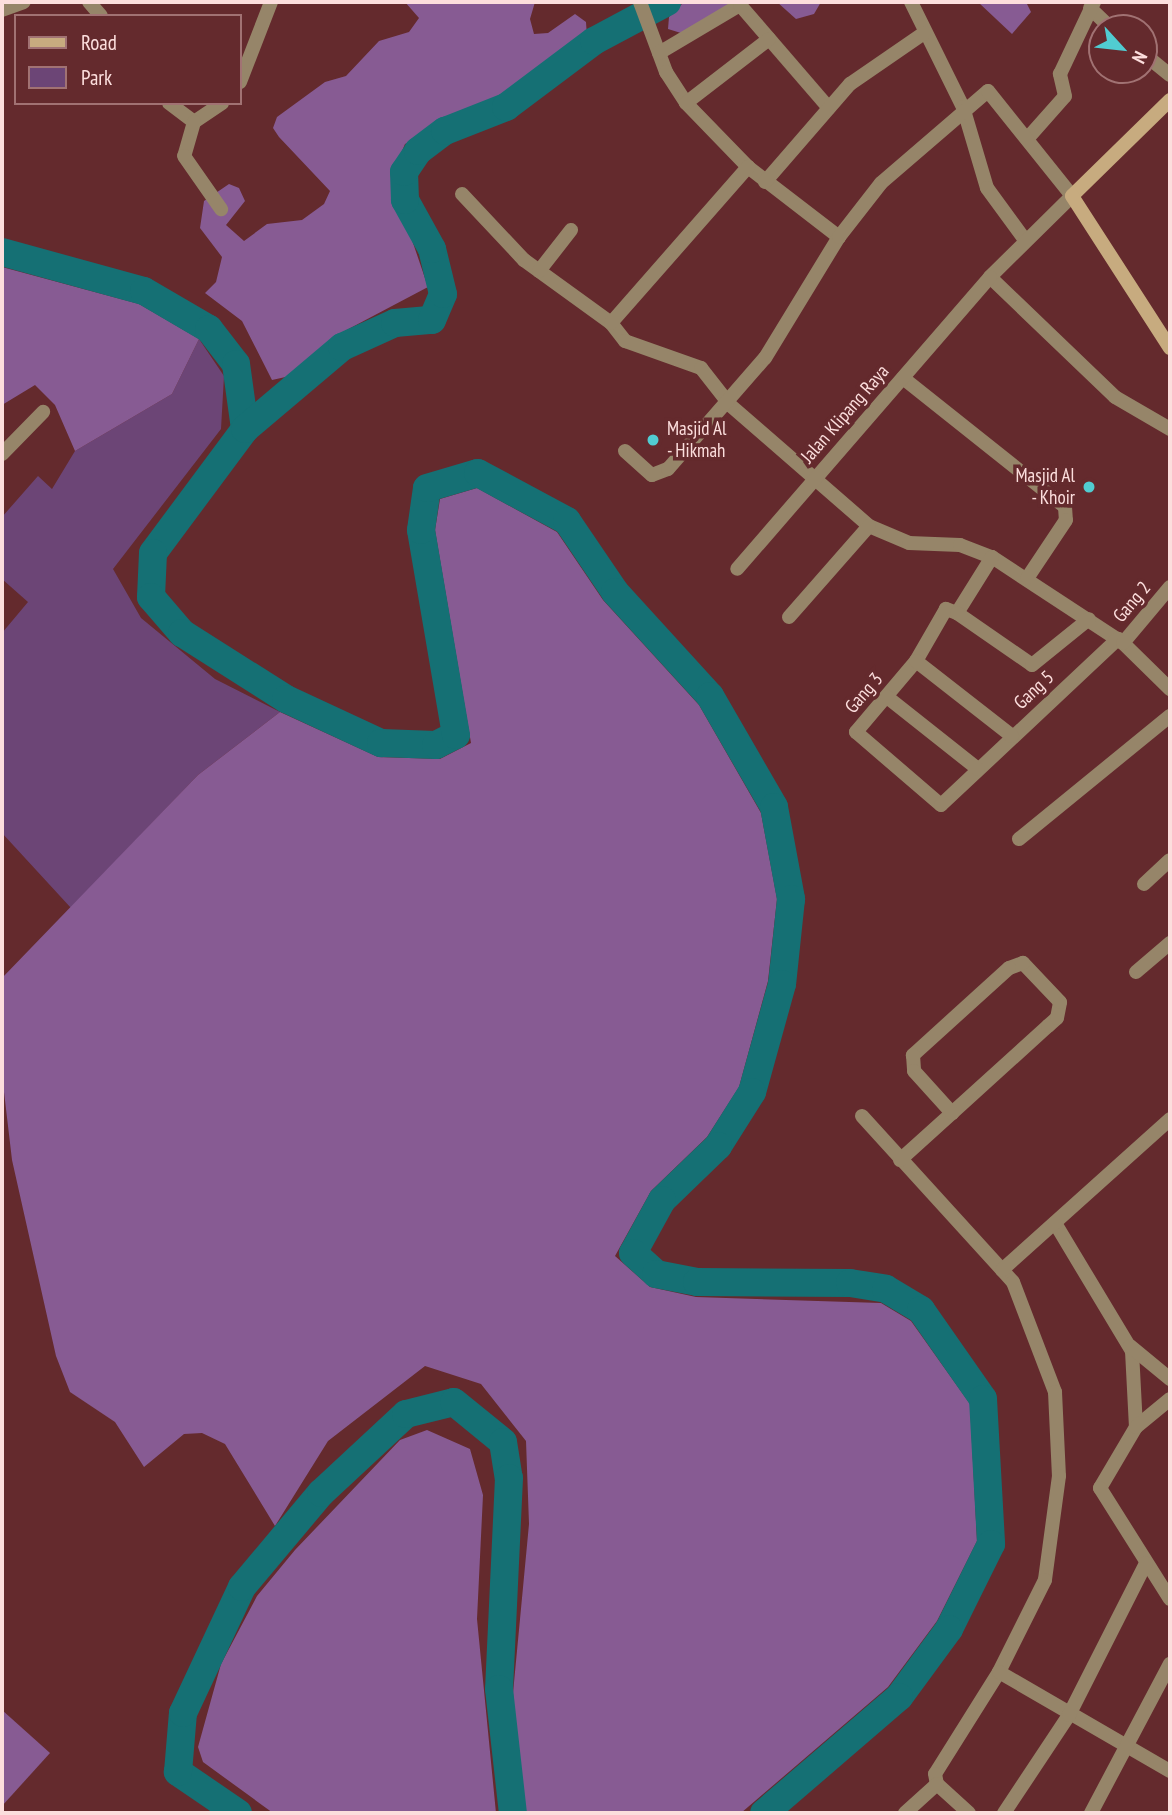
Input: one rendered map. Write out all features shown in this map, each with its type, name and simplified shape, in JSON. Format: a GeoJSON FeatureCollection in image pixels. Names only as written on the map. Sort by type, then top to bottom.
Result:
{"type":"FeatureCollection","features":[{"type":"Feature","properties":{"kind":"main road","name":"Jalan Klipang Raya"},"geometry":{"type":"LineString","coordinates":[[1072,196],[1170,100]]}},
{"type":"Feature","properties":{"kind":"main road"},"geometry":{"type":"LineString","coordinates":[[1072,196],[1170,348]]}},
{"type":"Feature","properties":{"kind":"street"},"geometry":{"type":"LineString","coordinates":[[2,10],[24,2]]}},
{"type":"Feature","properties":{"kind":"street"},"geometry":{"type":"LineString","coordinates":[[244,65],[271,2]]}},
{"type":"Feature","properties":{"kind":"street"},"geometry":{"type":"LineString","coordinates":[[640,2],[659,53],[686,103],[765,182],[839,237]]}},
{"type":"Feature","properties":{"kind":"street"},"geometry":{"type":"LineString","coordinates":[[911,2],[963,107],[987,188],[1025,240]]}},
{"type":"Feature","properties":{"kind":"street"},"geometry":{"type":"LineString","coordinates":[[659,53],[737,5],[829,108]]}},
{"type":"Feature","properties":{"kind":"street"},"geometry":{"type":"LineString","coordinates":[[1027,139],[1065,96],[1060,74],[1092,5]]}},
{"type":"Feature","properties":{"kind":"street"},"geometry":{"type":"LineString","coordinates":[[765,182],[850,83],[925,33]]}},
{"type":"Feature","properties":{"kind":"street"},"geometry":{"type":"LineString","coordinates":[[686,103],[769,39]]}},
{"type":"Feature","properties":{"kind":"street"},"geometry":{"type":"LineString","coordinates":[[625,451],[649,474],[662,474],[730,405],[810,294],[839,237],[887,177],[963,107],[986,90],[1072,196]]}},
{"type":"Feature","properties":{"kind":"street"},"geometry":{"type":"LineString","coordinates":[[172,105],[194,122]]}},
{"type":"Feature","properties":{"kind":"street"},"geometry":{"type":"LineString","coordinates":[[219,105],[194,122],[184,156],[220,209]]}},
{"type":"Feature","properties":{"kind":"street"},"geometry":{"type":"LineString","coordinates":[[611,323],[748,167]]}},
{"type":"Feature","properties":{"kind":"street"},"geometry":{"type":"LineString","coordinates":[[462,194],[539,271],[611,323],[633,346],[701,368],[730,405],[812,478],[737,569]]}},
{"type":"Feature","properties":{"kind":"street","name":"Jalan Klipang Raya"},"geometry":{"type":"LineString","coordinates":[[1072,196],[990,276],[903,378],[812,478],[869,526],[909,543],[960,545],[992,557],[1028,577],[1120,641],[1170,689]]}},
{"type":"Feature","properties":{"kind":"street"},"geometry":{"type":"LineString","coordinates":[[539,271],[571,230]]}},
{"type":"Feature","properties":{"kind":"street"},"geometry":{"type":"LineString","coordinates":[[990,276],[1105,388],[1170,429]]}},
{"type":"Feature","properties":{"kind":"street"},"geometry":{"type":"LineString","coordinates":[[903,378],[1065,507],[1066,520],[1028,577]]}},
{"type":"Feature","properties":{"kind":"street"},"geometry":{"type":"LineString","coordinates":[[2,454],[43,412]]}},
{"type":"Feature","properties":{"kind":"street"},"geometry":{"type":"LineString","coordinates":[[789,617],[869,526]]}},
{"type":"Feature","properties":{"kind":"street","name":"Gang 3"},"geometry":{"type":"LineString","coordinates":[[978,769],[941,805],[857,736],[916,662],[946,608],[957,613],[992,557]]}},
{"type":"Feature","properties":{"kind":"street","name":"Gang 2"},"geometry":{"type":"LineString","coordinates":[[1120,641],[1170,587]]}},
{"type":"Feature","properties":{"kind":"street"},"geometry":{"type":"LineString","coordinates":[[957,613],[1032,665],[1089,619]]}},
{"type":"Feature","properties":{"kind":"street","name":"Gang 5"},"geometry":{"type":"LineString","coordinates":[[978,769],[1120,641]]}},
{"type":"Feature","properties":{"kind":"street"},"geometry":{"type":"LineString","coordinates":[[916,662],[1012,736]]}},
{"type":"Feature","properties":{"kind":"street"},"geometry":{"type":"LineString","coordinates":[[887,697],[978,769]]}},
{"type":"Feature","properties":{"kind":"street"},"geometry":{"type":"LineString","coordinates":[[1019,839],[1170,716]]}},
{"type":"Feature","properties":{"kind":"street"},"geometry":{"type":"LineString","coordinates":[[1144,884],[1170,860]]}},
{"type":"Feature","properties":{"kind":"street"},"geometry":{"type":"LineString","coordinates":[[1136,972],[1170,943]]}},
{"type":"Feature","properties":{"kind":"street"},"geometry":{"type":"LineString","coordinates":[[901,1160],[952,1113],[1060,1013],[1060,1002],[1023,963],[1009,968],[913,1055],[914,1071],[952,1113]]}},
{"type":"Feature","properties":{"kind":"street"},"geometry":{"type":"LineString","coordinates":[[862,1116],[1002,1270],[1019,1297],[1055,1392],[1059,1476],[1045,1580],[999,1672],[938,1766],[937,1784],[905,1813]]}},
{"type":"Feature","properties":{"kind":"street"},"geometry":{"type":"LineString","coordinates":[[1002,1270],[1170,1119]]}},
{"type":"Feature","properties":{"kind":"street"},"geometry":{"type":"LineString","coordinates":[[1055,1223],[1130,1346],[1170,1380]]}},
{"type":"Feature","properties":{"kind":"street"},"geometry":{"type":"LineString","coordinates":[[1130,1346],[1136,1427]]}},
{"type":"Feature","properties":{"kind":"street"},"geometry":{"type":"LineString","coordinates":[[1170,1399],[1136,1427],[1100,1488],[1170,1599]]}},
{"type":"Feature","properties":{"kind":"street"},"geometry":{"type":"LineString","coordinates":[[1004,1813],[1069,1715],[1146,1563]]}},
{"type":"Feature","properties":{"kind":"street"},"geometry":{"type":"LineString","coordinates":[[1091,1813],[1129,1750],[1170,1664]]}},
{"type":"Feature","properties":{"kind":"street"},"geometry":{"type":"LineString","coordinates":[[999,1672],[1129,1750],[1170,1771]]}},
{"type":"Feature","properties":{"kind":"street"},"geometry":{"type":"LineString","coordinates":[[937,1784],[969,1813]]}},
{"type":"Feature","properties":{"kind":"green space"},"geometry":{"type":"Polygon","coordinates":[[[199,339],[224,376],[221,429],[113,569],[141,618],[215,679],[280,712],[198,775],[71,908],[2,833],[2,633],[28,602],[2,579],[2,517],[38,476],[52,489],[75,451],[172,394],[199,339]]]}},
{"type":"Feature","properties":{"kind":"shaded area"},"geometry":{"type":"Polygon","coordinates":[[[405,2],[535,2],[530,19],[534,34],[548,33],[575,14],[586,22],[587,37],[512,90],[405,144],[396,165],[397,196],[428,287],[339,334],[290,376],[272,380],[242,321],[205,293],[216,282],[222,257],[200,228],[204,201],[229,184],[239,188],[245,201],[226,225],[244,241],[267,224],[302,220],[324,204],[330,191],[279,137],[273,128],[277,117],[325,82],[346,76],[379,41],[409,32],[419,18],[405,2]]]}},
{"type":"Feature","properties":{"kind":"shaded area"},"geometry":{"type":"Polygon","coordinates":[[[684,2],[736,2],[681,33],[668,29],[669,17],[684,2]]]}},
{"type":"Feature","properties":{"kind":"shaded area"},"geometry":{"type":"Polygon","coordinates":[[[777,2],[821,2],[814,14],[796,19],[777,2]]]}},
{"type":"Feature","properties":{"kind":"shaded area"},"geometry":{"type":"Polygon","coordinates":[[[978,2],[1026,2],[1031,12],[1012,34],[978,2]]]}},
{"type":"Feature","properties":{"kind":"shaded area"},"geometry":{"type":"Polygon","coordinates":[[[2,267],[139,304],[199,339],[172,394],[75,451],[55,405],[35,385],[2,405],[2,267]]]}},
{"type":"Feature","properties":{"kind":"shaded area"},"geometry":{"type":"Polygon","coordinates":[[[477,488],[557,532],[603,600],[699,705],[761,813],[777,899],[768,981],[739,1087],[707,1137],[651,1191],[615,1256],[650,1287],[696,1297],[881,1303],[911,1321],[970,1404],[977,1541],[937,1621],[888,1687],[741,1813],[522,1813],[513,1693],[529,1524],[526,1441],[481,1384],[425,1366],[328,1441],[275,1526],[225,1444],[202,1433],[184,1434],[144,1467],[115,1422],[70,1392],[56,1356],[12,1160],[2,1075],[2,978],[198,775],[280,712],[378,757],[440,759],[471,743],[435,530],[440,499],[477,488]]]}},
{"type":"Feature","properties":{"kind":"shaded area"},"geometry":{"type":"Polygon","coordinates":[[[427,1430],[470,1449],[483,1495],[477,1619],[496,1813],[273,1813],[203,1762],[198,1747],[221,1664],[257,1596],[295,1550],[400,1440],[427,1430]]]}},
{"type":"Feature","properties":{"kind":"shaded area"},"geometry":{"type":"Polygon","coordinates":[[[2,1710],[50,1753],[2,1806],[2,1710]]]}},
{"type":"Feature","properties":{"kind":"waterway"},"geometry":{"type":"LineString","coordinates":[[245,429],[342,347],[395,323],[432,320],[443,294],[432,249],[405,200],[404,172],[418,151],[445,131],[506,107],[594,41],[667,2]]}},
{"type":"Feature","properties":{"kind":"waterway"},"geometry":{"type":"LineString","coordinates":[[2,252],[144,291],[209,329],[236,364],[245,429],[153,553],[151,597],[182,633],[286,699],[381,743],[436,745],[456,735],[421,530],[427,488],[478,473],[567,521],[615,592],[710,696],[774,807],[791,899],[782,984],[752,1092],[718,1146],[662,1200],[633,1253],[656,1274],[697,1282],[850,1283],[886,1289],[921,1310],[983,1399],[991,1544],[949,1629],[899,1697],[764,1813]]}},
{"type":"Feature","properties":{"kind":"waterway"},"geometry":{"type":"LineString","coordinates":[[238,1813],[178,1772],[183,1713],[242,1587],[321,1493],[406,1414],[454,1402],[503,1442],[509,1478],[499,1689],[513,1813]]}},
{"type":"Feature","properties":{"kind":"place","name":"Masjid Al - Hikmah"},"geometry":{"type":"Point","coordinates":[653,440]}},
{"type":"Feature","properties":{"kind":"place","name":"Masjid Al - Khoir"},"geometry":{"type":"Point","coordinates":[1089,487]}}]}
